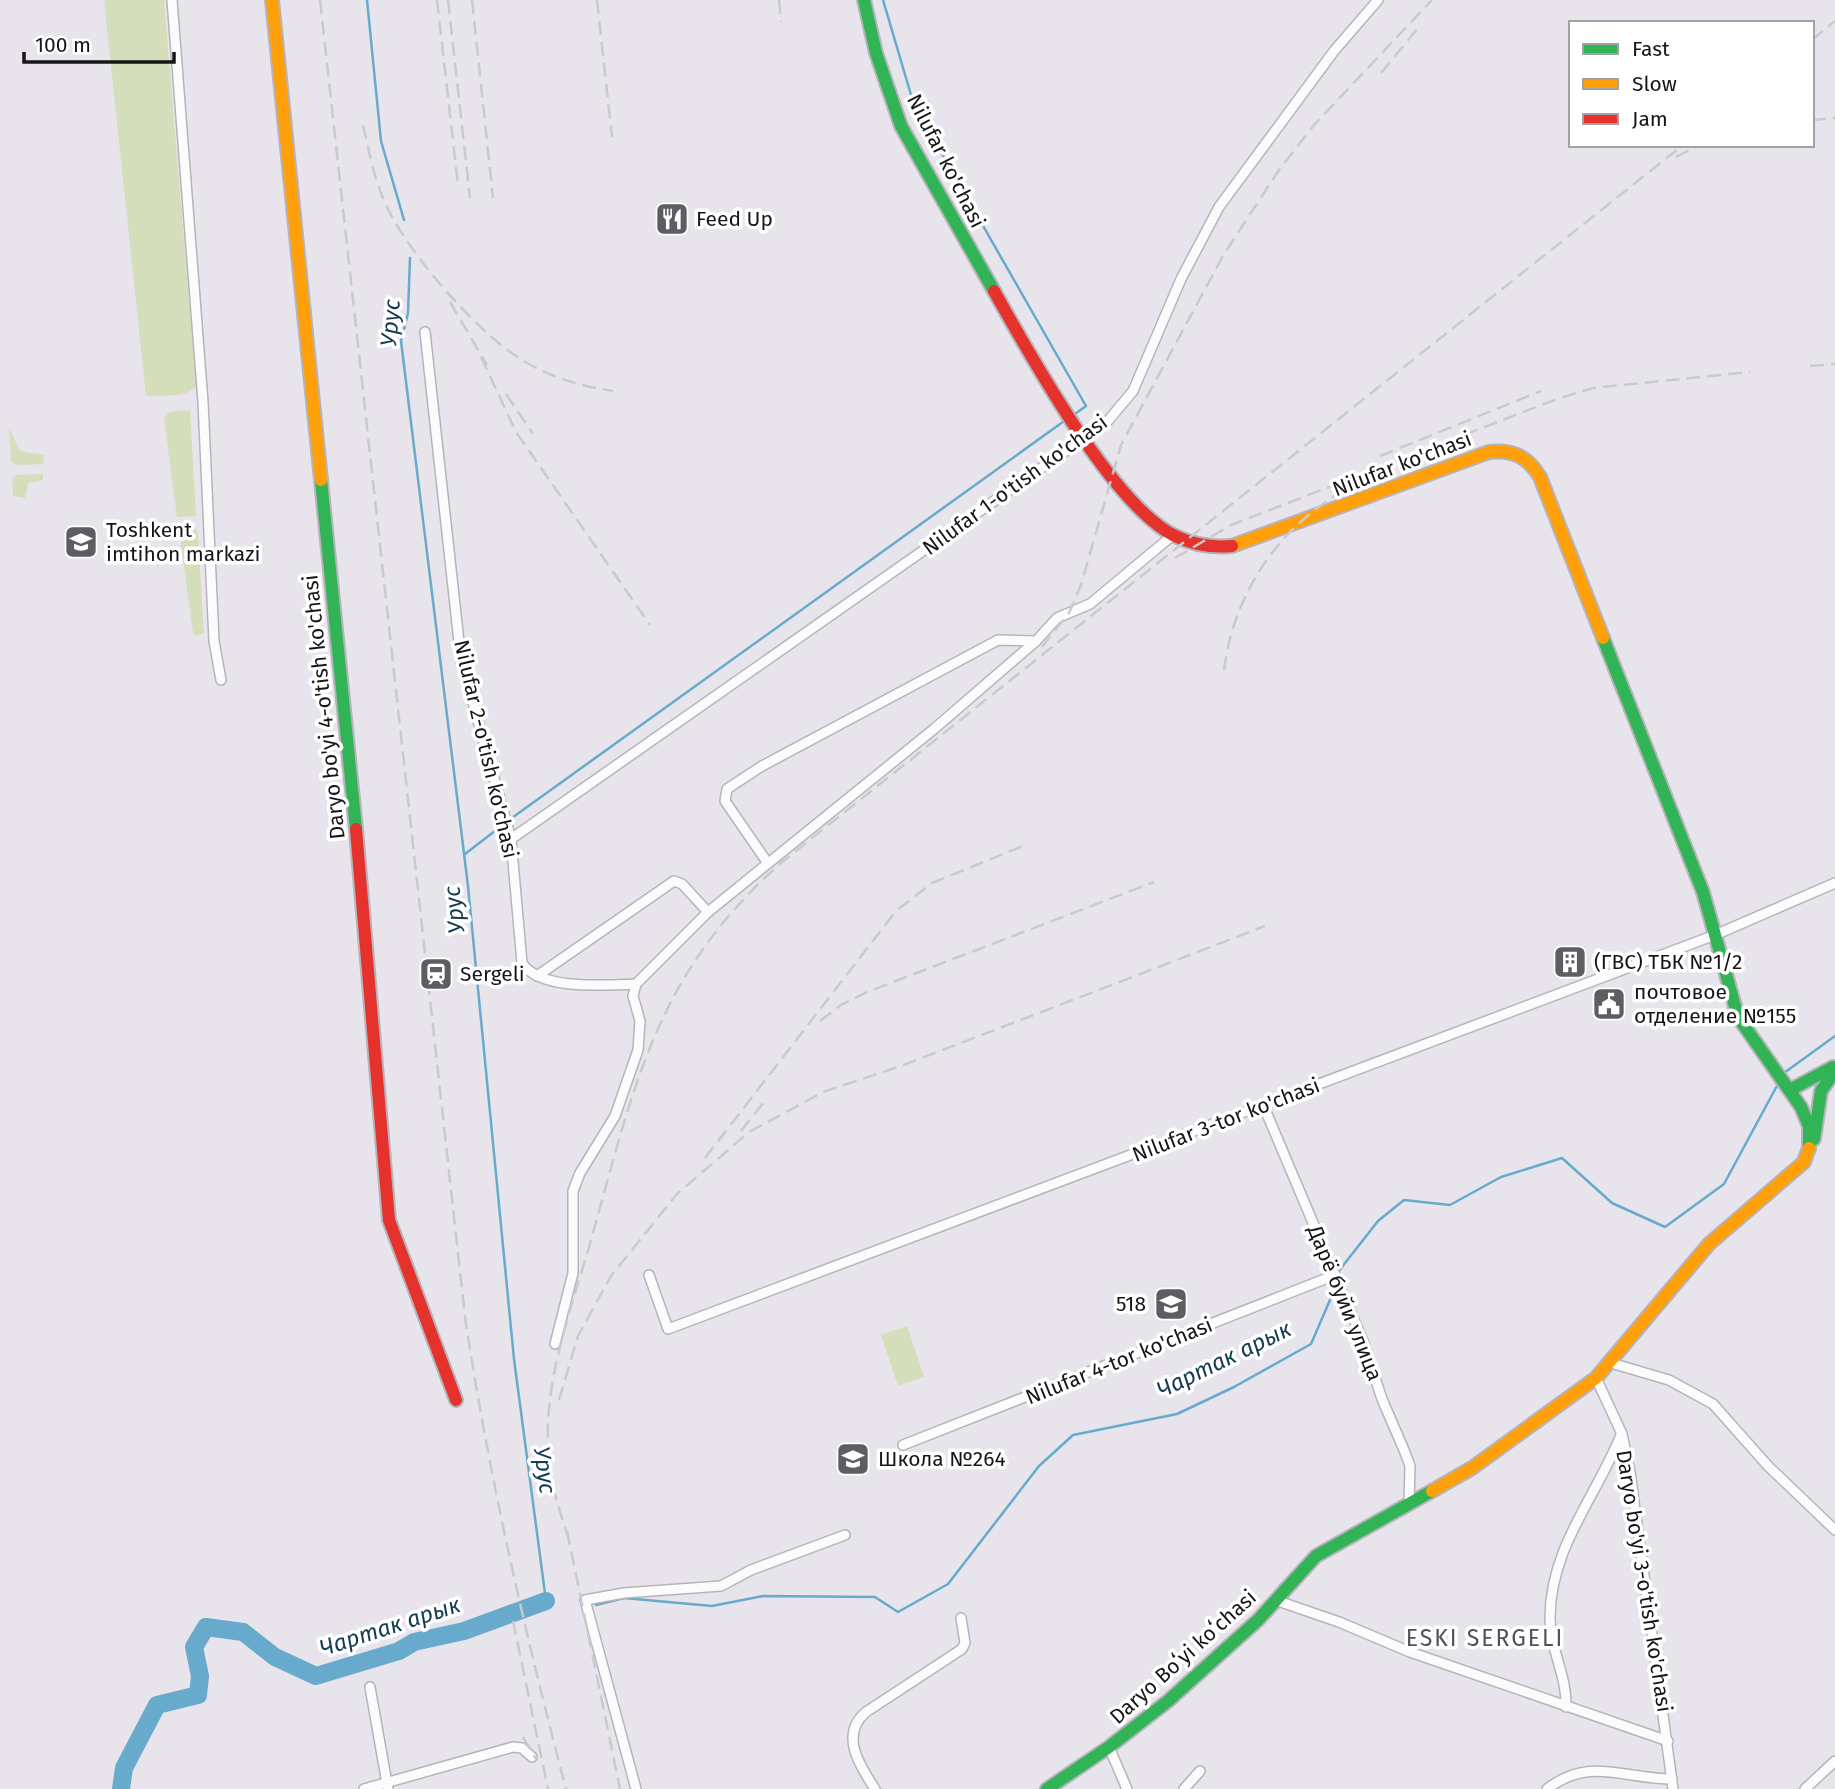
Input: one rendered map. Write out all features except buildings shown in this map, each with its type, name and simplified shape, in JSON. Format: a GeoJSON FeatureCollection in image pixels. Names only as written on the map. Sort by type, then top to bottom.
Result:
{"type":"FeatureCollection","features":[{"type":"Feature","properties":{"kind":"street"},"geometry":{"type":"LineString","coordinates":[[172,0],[203,402],[214,641],[221,680]]}},
{"type":"Feature","properties":{"kind":"street","name":"Daryo bo'yi 4-o'tish ko'chasi"},"geometry":{"type":"LineString","coordinates":[[272,0],[355,812],[389,1220],[456,1400]]}},
{"type":"Feature","properties":{"kind":"street","name":"Nilufar ko'chasi"},"geometry":{"type":"LineString","coordinates":[[864,0],[876,53],[901,126],[1024,344],[1125,495],[1173,535],[1210,548],[1241,545],[1489,452],[1508,450],[1527,458],[1537,472],[1549,499],[1708,909],[1738,1017],[1746,1036],[1790,1090],[1809,1125],[1812,1147]]}},
{"type":"Feature","properties":{"kind":"street","name":"Nilufar 1-o'tish ko'chasi"},"geometry":{"type":"LineString","coordinates":[[511,839],[1107,422],[1133,391],[1181,279],[1219,207],[1334,51],[1378,0]]}},
{"type":"Feature","properties":{"kind":"street","name":"Nilufar 2-o'tish ko'chasi"},"geometry":{"type":"LineString","coordinates":[[425,332],[461,660],[511,839],[522,963],[527,971],[537,976]]}},
{"type":"Feature","properties":{"kind":"street"},"geometry":{"type":"LineString","coordinates":[[555,1344],[573,1273],[573,1191],[580,1173],[615,1116],[638,1050],[639,1021],[634,996],[636,984],[708,912],[934,729],[1037,641],[1057,618],[1090,604],[1173,535]]}},
{"type":"Feature","properties":{"kind":"street"},"geometry":{"type":"LineString","coordinates":[[767,862],[725,800],[727,789],[762,766],[998,640],[1037,641]]}},
{"type":"Feature","properties":{"kind":"street"},"geometry":{"type":"LineString","coordinates":[[537,976],[674,881],[682,884],[708,912]]}},
{"type":"Feature","properties":{"kind":"street","name":"Nilufar 3-tor ko'chasi"},"geometry":{"type":"LineString","coordinates":[[649,1275],[668,1329],[1264,1107],[1715,935],[1835,883]]}},
{"type":"Feature","properties":{"kind":"street"},"geometry":{"type":"LineString","coordinates":[[537,976],[590,985],[636,984]]}},
{"type":"Feature","properties":{"kind":"street"},"geometry":{"type":"LineString","coordinates":[[1790,1090],[1835,1068]]}},
{"type":"Feature","properties":{"kind":"street"},"geometry":{"type":"LineString","coordinates":[[1812,1147],[1821,1091],[1835,1068]]}},
{"type":"Feature","properties":{"kind":"street","name":"Дарё буйи улица"},"geometry":{"type":"LineString","coordinates":[[1264,1107],[1335,1275],[1410,1466],[1409,1503]]}},
{"type":"Feature","properties":{"kind":"street","name":"Daryo Boʻyi koʻchasi"},"geometry":{"type":"LineString","coordinates":[[1046,1789],[1109,1747],[1168,1701],[1258,1620],[1316,1556],[1472,1468],[1596,1378],[1709,1244],[1804,1162],[1812,1147]]}},
{"type":"Feature","properties":{"kind":"street","name":"Nilufar 4-tor ko'chasi"},"geometry":{"type":"LineString","coordinates":[[903,1446],[1335,1275]]}},
{"type":"Feature","properties":{"kind":"street"},"geometry":{"type":"LineString","coordinates":[[1611,1363],[1669,1380],[1713,1404],[1768,1466],[1835,1530]]}},
{"type":"Feature","properties":{"kind":"street","name":"Daryo bo'yi 3-o'tish ko'chasi"},"geometry":{"type":"LineString","coordinates":[[1596,1378],[1622,1434],[1668,1741],[1672,1784]]}},
{"type":"Feature","properties":{"kind":"street"},"geometry":{"type":"LineString","coordinates":[[1566,1707],[1566,1685],[1550,1634],[1553,1583],[1566,1542],[1611,1461],[1622,1434]]}},
{"type":"Feature","properties":{"kind":"street"},"geometry":{"type":"LineString","coordinates":[[636,1789],[585,1600],[624,1593],[721,1586],[751,1570],[845,1535]]}},
{"type":"Feature","properties":{"kind":"street"},"geometry":{"type":"LineString","coordinates":[[1275,1600],[1339,1622],[1410,1652],[1668,1741]]}},
{"type":"Feature","properties":{"kind":"street"},"geometry":{"type":"LineString","coordinates":[[874,1789],[853,1752],[857,1722],[866,1712],[962,1649],[965,1643],[961,1618]]}},
{"type":"Feature","properties":{"kind":"street"},"geometry":{"type":"LineString","coordinates":[[370,1687],[388,1785]]}},
{"type":"Feature","properties":{"kind":"street"},"geometry":{"type":"LineString","coordinates":[[364,1789],[388,1785],[513,1747],[522,1748],[532,1757]]}},
{"type":"Feature","properties":{"kind":"street"},"geometry":{"type":"LineString","coordinates":[[1109,1747],[1127,1789]]}},
{"type":"Feature","properties":{"kind":"street"},"geometry":{"type":"LineString","coordinates":[[1805,1789],[1835,1761]]}},
{"type":"Feature","properties":{"kind":"street"},"geometry":{"type":"LineString","coordinates":[[1184,1789],[1200,1770]]}},
{"type":"Feature","properties":{"kind":"street"},"geometry":{"type":"LineString","coordinates":[[1547,1789],[1564,1776],[1583,1770],[1610,1771],[1672,1784]]}},
{"type":"Feature","properties":{"kind":"green space"},"geometry":{"type":"Polygon","coordinates":[[[104,0],[164,0],[196,386],[180,395],[146,396],[104,0]]]}},
{"type":"Feature","properties":{"kind":"green space"},"geometry":{"type":"Polygon","coordinates":[[[190,410],[196,516],[177,517],[164,419],[169,412],[190,410]]]}},
{"type":"Feature","properties":{"kind":"green space"},"geometry":{"type":"Polygon","coordinates":[[[9,428],[20,451],[44,455],[43,464],[16,465],[11,461],[9,428]]]}},
{"type":"Feature","properties":{"kind":"green space"},"geometry":{"type":"Polygon","coordinates":[[[43,474],[43,480],[28,483],[25,498],[13,496],[12,479],[16,475],[43,474]]]}},
{"type":"Feature","properties":{"kind":"green space"},"geometry":{"type":"Polygon","coordinates":[[[195,527],[198,533],[204,633],[196,636],[193,633],[179,529],[195,527]]]}},
{"type":"Feature","properties":{"kind":"green space"},"geometry":{"type":"Polygon","coordinates":[[[907,1326],[924,1377],[898,1386],[881,1335],[907,1326]]]}},
{"type":"Feature","properties":{"kind":"waterway","name":"Урус"},"geometry":{"type":"LineString","coordinates":[[367,0],[381,141],[404,220]]}},
{"type":"Feature","properties":{"kind":"waterway"},"geometry":{"type":"LineString","coordinates":[[883,0],[914,105],[1086,406],[1075,414]]}},
{"type":"Feature","properties":{"kind":"waterway","name":"Урус"},"geometry":{"type":"LineString","coordinates":[[410,258],[408,313],[401,341],[468,886],[514,1359],[546,1601],[552,1600]]}},
{"type":"Feature","properties":{"kind":"waterway"},"geometry":{"type":"LineString","coordinates":[[509,820],[1067,419]]}},
{"type":"Feature","properties":{"kind":"waterway"},"geometry":{"type":"LineString","coordinates":[[465,854],[504,824]]}},
{"type":"Feature","properties":{"kind":"waterway","name":"Чартак арык"},"geometry":{"type":"LineString","coordinates":[[1784,1073],[1835,1036]]}},
{"type":"Feature","properties":{"kind":"waterway","name":"Чартак арык"},"geometry":{"type":"LineString","coordinates":[[1338,1272],[1378,1221],[1404,1200],[1450,1205],[1501,1177],[1562,1158],[1612,1203],[1665,1227],[1724,1184],[1779,1082]]}},
{"type":"Feature","properties":{"kind":"waterway","name":"Чартак арык"},"geometry":{"type":"LineString","coordinates":[[596,1605],[624,1598],[712,1606],[763,1596],[875,1597],[898,1612],[948,1584],[1039,1466],[1073,1435],[1177,1414],[1234,1387],[1311,1344],[1330,1300],[1332,1280]]}},
{"type":"Feature","properties":{"kind":"waterway","name":"Чартак арык"},"geometry":{"type":"LineString","coordinates":[[121,1789],[124,1768],[157,1705],[198,1695],[200,1676],[194,1647],[206,1627],[243,1632],[275,1657],[316,1676],[399,1651],[414,1642],[464,1631],[546,1601]]}},
{"type":"Feature","properties":{"kind":"railway"},"geometry":{"type":"LineString","coordinates":[[320,0],[465,1317],[509,1554],[566,1789]]}},
{"type":"Feature","properties":{"kind":"railway"},"geometry":{"type":"LineString","coordinates":[[437,0],[458,185]]}},
{"type":"Feature","properties":{"kind":"railway"},"geometry":{"type":"LineString","coordinates":[[448,0],[470,198]]}},
{"type":"Feature","properties":{"kind":"railway"},"geometry":{"type":"LineString","coordinates":[[472,0],[493,198]]}},
{"type":"Feature","properties":{"kind":"railway"},"geometry":{"type":"LineString","coordinates":[[597,0],[612,137]]}},
{"type":"Feature","properties":{"kind":"railway"},"geometry":{"type":"LineString","coordinates":[[779,0],[781,22]]}},
{"type":"Feature","properties":{"kind":"railway"},"geometry":{"type":"LineString","coordinates":[[1042,647],[1069,613],[1081,585],[1121,445],[1224,254],[1279,170],[1314,125],[1432,0]]}},
{"type":"Feature","properties":{"kind":"railway"},"geometry":{"type":"LineString","coordinates":[[1814,38],[1835,21]]}},
{"type":"Feature","properties":{"kind":"railway"},"geometry":{"type":"LineString","coordinates":[[1381,73],[1418,28]]}},
{"type":"Feature","properties":{"kind":"railway"},"geometry":{"type":"LineString","coordinates":[[1814,120],[1835,118]]}},
{"type":"Feature","properties":{"kind":"railway"},"geometry":{"type":"LineString","coordinates":[[363,125],[376,180],[392,217],[421,261],[458,305],[496,341],[536,368],[587,386],[613,391]]}},
{"type":"Feature","properties":{"kind":"railway"},"geometry":{"type":"LineString","coordinates":[[569,1540],[552,1483],[548,1448],[550,1396],[560,1346],[636,1086],[654,1038],[676,992],[704,948],[739,905],[782,862],[1680,147]]}},
{"type":"Feature","properties":{"kind":"railway"},"geometry":{"type":"LineString","coordinates":[[1676,157],[1696,147]]}},
{"type":"Feature","properties":{"kind":"railway"},"geometry":{"type":"LineString","coordinates":[[450,302],[487,365]]}},
{"type":"Feature","properties":{"kind":"railway"},"geometry":{"type":"LineString","coordinates":[[481,357],[516,432],[650,625]]}},
{"type":"Feature","properties":{"kind":"railway"},"geometry":{"type":"LineString","coordinates":[[1810,366],[1835,364]]}},
{"type":"Feature","properties":{"kind":"railway"},"geometry":{"type":"LineString","coordinates":[[1175,558],[1231,525],[1557,399],[1593,388],[1750,372]]}},
{"type":"Feature","properties":{"kind":"railway"},"geometry":{"type":"LineString","coordinates":[[1380,456],[1541,391]]}},
{"type":"Feature","properties":{"kind":"railway"},"geometry":{"type":"LineString","coordinates":[[506,394],[533,434]]}},
{"type":"Feature","properties":{"kind":"railway"},"geometry":{"type":"LineString","coordinates":[[1224,670],[1238,613],[1265,562],[1303,519],[1352,486]]}},
{"type":"Feature","properties":{"kind":"railway"},"geometry":{"type":"LineString","coordinates":[[705,1158],[896,911],[932,883],[1023,846]]}},
{"type":"Feature","properties":{"kind":"railway"},"geometry":{"type":"LineString","coordinates":[[820,1021],[841,1005],[867,992],[1154,882]]}},
{"type":"Feature","properties":{"kind":"railway"},"geometry":{"type":"LineString","coordinates":[[559,1400],[578,1336],[611,1276],[677,1194],[749,1132],[823,1092],[901,1066],[1265,926]]}},
{"type":"Feature","properties":{"kind":"railway"},"geometry":{"type":"LineString","coordinates":[[741,1131],[764,1102]]}},
{"type":"Feature","properties":{"kind":"railway"},"geometry":{"type":"LineString","coordinates":[[567,1531],[620,1789]]}},
{"type":"Feature","properties":{"kind":"railway"},"geometry":{"type":"LineString","coordinates":[[513,1621],[548,1789]]}},
{"type":"Feature","properties":{"kind":"railway"},"geometry":{"type":"LineString","coordinates":[[523,1737],[536,1759]]}},
{"type":"Feature","properties":{"kind":"traffic: fast"},"geometry":{"type":"LineString","coordinates":[[864,0],[876,53],[901,126],[994,291]]}},
{"type":"Feature","properties":{"kind":"traffic: fast"},"geometry":{"type":"LineString","coordinates":[[321,480],[356,829]]}},
{"type":"Feature","properties":{"kind":"traffic: fast"},"geometry":{"type":"LineString","coordinates":[[1603,638],[1703,892],[1738,1017],[1801,1107],[1809,1126],[1809,1148]]}},
{"type":"Feature","properties":{"kind":"traffic: fast"},"geometry":{"type":"LineString","coordinates":[[1790,1090],[1833,1067]]}},
{"type":"Feature","properties":{"kind":"traffic: fast"},"geometry":{"type":"LineString","coordinates":[[1814,1139],[1821,1091],[1835,1071]]}},
{"type":"Feature","properties":{"kind":"traffic: fast"},"geometry":{"type":"LineString","coordinates":[[1047,1789],[1109,1747],[1168,1701],[1258,1620],[1316,1556],[1432,1491]]}},
{"type":"Feature","properties":{"kind":"traffic: slow"},"geometry":{"type":"LineString","coordinates":[[272,0],[321,480]]}},
{"type":"Feature","properties":{"kind":"traffic: slow"},"geometry":{"type":"LineString","coordinates":[[1232,546],[1489,452],[1513,453],[1530,464],[1540,477],[1603,638]]}},
{"type":"Feature","properties":{"kind":"traffic: slow"},"geometry":{"type":"LineString","coordinates":[[1432,1491],[1472,1468],[1596,1378],[1709,1244],[1804,1162],[1809,1148]]}},
{"type":"Feature","properties":{"kind":"traffic: jam"},"geometry":{"type":"LineString","coordinates":[[994,291],[1050,388],[1099,461],[1125,493],[1151,519],[1175,536],[1203,545],[1232,546]]}},
{"type":"Feature","properties":{"kind":"traffic: jam"},"geometry":{"type":"LineString","coordinates":[[356,829],[389,1220],[456,1400]]}},
{"type":"Feature","properties":{"kind":"place","name":"Feed Up"},"geometry":{"type":"Point","coordinates":[672,219]}},
{"type":"Feature","properties":{"kind":"place","name":"Toshkent imtihon markazi"},"geometry":{"type":"Point","coordinates":[81,542]}},
{"type":"Feature","properties":{"kind":"place","name":"(ГВС) ТБК №1/2"},"geometry":{"type":"Point","coordinates":[1570,962]}},
{"type":"Feature","properties":{"kind":"place","name":"Sergeli"},"geometry":{"type":"Point","coordinates":[436,974]}},
{"type":"Feature","properties":{"kind":"place","name":"почтовое отделение №155"},"geometry":{"type":"Point","coordinates":[1609,1004]}},
{"type":"Feature","properties":{"kind":"place","name":"518"},"geometry":{"type":"Point","coordinates":[1171,1304]}},
{"type":"Feature","properties":{"kind":"place","name":"Школа №264"},"geometry":{"type":"Point","coordinates":[853,1459]}},
{"type":"Feature","properties":{"kind":"district","name":"ESKI SERGELI"},"geometry":{"type":"Point","coordinates":[1485,1638]}}]}
